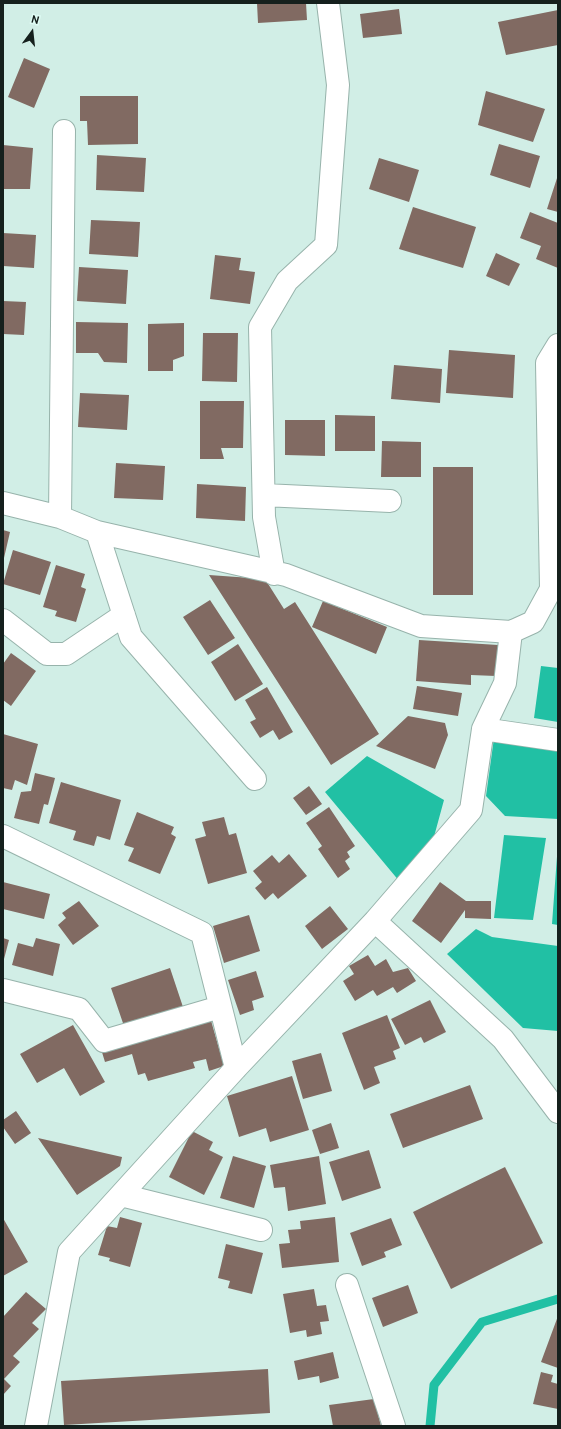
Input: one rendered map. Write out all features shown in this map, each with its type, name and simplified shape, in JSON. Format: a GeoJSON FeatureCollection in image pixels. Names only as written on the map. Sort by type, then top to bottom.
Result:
{"type":"FeatureCollection","features":[{"type":"Feature","properties":{"kind":"street"},"geometry":{"type":"LineString","coordinates":[[274,574],[264,517],[260,327],[287,281],[326,245],[338,85],[328,3]]}},
{"type":"Feature","properties":{"kind":"street"},"geometry":{"type":"LineString","coordinates":[[60,517],[64,131]]}},
{"type":"Feature","properties":{"kind":"street"},"geometry":{"type":"LineString","coordinates":[[3,503],[60,517],[98,532],[286,576],[421,626],[511,632],[533,622],[551,589],[553,442],[547,363],[558,345]]}},
{"type":"Feature","properties":{"kind":"street"},"geometry":{"type":"LineString","coordinates":[[264,495],[390,501]]}},
{"type":"Feature","properties":{"kind":"street"},"geometry":{"type":"LineString","coordinates":[[98,532],[131,637],[255,780]]}},
{"type":"Feature","properties":{"kind":"street"},"geometry":{"type":"LineString","coordinates":[[3,620],[47,654],[66,654],[124,615]]}},
{"type":"Feature","properties":{"kind":"street"},"geometry":{"type":"LineString","coordinates":[[36,1426],[69,1252],[236,1068],[375,921],[471,810],[483,729],[505,683],[511,632]]}},
{"type":"Feature","properties":{"kind":"street"},"geometry":{"type":"LineString","coordinates":[[483,729],[558,740]]}},
{"type":"Feature","properties":{"kind":"street"},"geometry":{"type":"LineString","coordinates":[[3,836],[202,933],[236,1068]]}},
{"type":"Feature","properties":{"kind":"street"},"geometry":{"type":"LineString","coordinates":[[375,921],[503,1039],[558,1112]]}},
{"type":"Feature","properties":{"kind":"street"},"geometry":{"type":"LineString","coordinates":[[3,990],[79,1009],[104,1041],[220,1007]]}},
{"type":"Feature","properties":{"kind":"street"},"geometry":{"type":"LineString","coordinates":[[121,1195],[261,1230]]}},
{"type":"Feature","properties":{"kind":"street"},"geometry":{"type":"LineString","coordinates":[[347,1285],[394,1426]]}},
{"type":"Feature","properties":{"kind":"shaded area"},"geometry":{"type":"Polygon","coordinates":[[[541,666],[558,668],[558,722],[534,718],[541,666]]]}},
{"type":"Feature","properties":{"kind":"shaded area"},"geometry":{"type":"Polygon","coordinates":[[[494,738],[558,746],[558,819],[505,816],[486,796],[494,738]]]}},
{"type":"Feature","properties":{"kind":"shaded area"},"geometry":{"type":"Polygon","coordinates":[[[367,756],[444,800],[432,844],[400,882],[325,792],[367,756]]]}},
{"type":"Feature","properties":{"kind":"shaded area"},"geometry":{"type":"Polygon","coordinates":[[[504,835],[546,838],[533,920],[494,918],[504,835]]]}},
{"type":"Feature","properties":{"kind":"shaded area"},"geometry":{"type":"Polygon","coordinates":[[[558,843],[558,925],[552,924],[558,843]]]}},
{"type":"Feature","properties":{"kind":"shaded area"},"geometry":{"type":"Polygon","coordinates":[[[476,929],[492,937],[558,946],[558,1031],[523,1028],[447,954],[476,929]]]}},
{"type":"Feature","properties":{"kind":"building"},"geometry":{"type":"Polygon","coordinates":[[[257,3],[306,3],[307,20],[258,23],[257,3]]]}},
{"type":"Feature","properties":{"kind":"building"},"geometry":{"type":"Polygon","coordinates":[[[399,9],[402,34],[363,38],[360,14],[399,9]]]}},
{"type":"Feature","properties":{"kind":"building"},"geometry":{"type":"Polygon","coordinates":[[[558,10],[558,45],[506,55],[498,22],[558,10]]]}},
{"type":"Feature","properties":{"kind":"building"},"geometry":{"type":"Polygon","coordinates":[[[24,58],[50,69],[34,108],[8,97],[24,58]]]}},
{"type":"Feature","properties":{"kind":"building"},"geometry":{"type":"Polygon","coordinates":[[[486,91],[545,109],[533,142],[478,125],[486,91]]]}},
{"type":"Feature","properties":{"kind":"building"},"geometry":{"type":"Polygon","coordinates":[[[80,96],[138,96],[138,144],[88,145],[87,121],[80,121],[80,96]]]}},
{"type":"Feature","properties":{"kind":"building"},"geometry":{"type":"Polygon","coordinates":[[[499,144],[540,156],[530,188],[490,175],[499,144]]]}},
{"type":"Feature","properties":{"kind":"building"},"geometry":{"type":"Polygon","coordinates":[[[3,145],[33,148],[30,189],[3,189],[3,145]]]}},
{"type":"Feature","properties":{"kind":"building"},"geometry":{"type":"Polygon","coordinates":[[[97,155],[146,158],[144,192],[96,190],[97,155]]]}},
{"type":"Feature","properties":{"kind":"building"},"geometry":{"type":"Polygon","coordinates":[[[379,158],[419,170],[409,202],[369,189],[379,158]]]}},
{"type":"Feature","properties":{"kind":"building"},"geometry":{"type":"Polygon","coordinates":[[[558,175],[558,212],[547,209],[558,175]]]}},
{"type":"Feature","properties":{"kind":"building"},"geometry":{"type":"Polygon","coordinates":[[[413,207],[476,227],[463,268],[399,249],[413,207]]]}},
{"type":"Feature","properties":{"kind":"building"},"geometry":{"type":"Polygon","coordinates":[[[530,212],[558,223],[558,268],[536,259],[541,246],[520,238],[530,212]]]}},
{"type":"Feature","properties":{"kind":"building"},"geometry":{"type":"Polygon","coordinates":[[[91,220],[140,222],[138,257],[89,254],[91,220]]]}},
{"type":"Feature","properties":{"kind":"building"},"geometry":{"type":"Polygon","coordinates":[[[3,233],[36,235],[34,268],[3,266],[3,233]]]}},
{"type":"Feature","properties":{"kind":"building"},"geometry":{"type":"Polygon","coordinates":[[[496,253],[520,264],[509,286],[486,276],[496,253]]]}},
{"type":"Feature","properties":{"kind":"building"},"geometry":{"type":"Polygon","coordinates":[[[215,255],[241,258],[239,270],[255,272],[250,304],[210,299],[215,255]]]}},
{"type":"Feature","properties":{"kind":"building"},"geometry":{"type":"Polygon","coordinates":[[[79,267],[128,270],[126,304],[77,301],[79,267]]]}},
{"type":"Feature","properties":{"kind":"building"},"geometry":{"type":"Polygon","coordinates":[[[3,301],[26,302],[24,335],[3,334],[3,301]]]}},
{"type":"Feature","properties":{"kind":"building"},"geometry":{"type":"Polygon","coordinates":[[[76,322],[128,323],[127,363],[104,362],[98,353],[76,353],[76,322]]]}},
{"type":"Feature","properties":{"kind":"building"},"geometry":{"type":"Polygon","coordinates":[[[184,323],[184,356],[173,360],[173,371],[148,371],[148,324],[184,323]]]}},
{"type":"Feature","properties":{"kind":"building"},"geometry":{"type":"Polygon","coordinates":[[[203,333],[238,333],[237,382],[202,381],[203,333]]]}},
{"type":"Feature","properties":{"kind":"building"},"geometry":{"type":"Polygon","coordinates":[[[449,350],[515,355],[513,398],[446,393],[449,350]]]}},
{"type":"Feature","properties":{"kind":"building"},"geometry":{"type":"Polygon","coordinates":[[[394,365],[442,369],[440,403],[391,399],[394,365]]]}},
{"type":"Feature","properties":{"kind":"building"},"geometry":{"type":"Polygon","coordinates":[[[80,393],[129,395],[127,430],[78,427],[80,393]]]}},
{"type":"Feature","properties":{"kind":"building"},"geometry":{"type":"Polygon","coordinates":[[[200,401],[244,401],[243,448],[221,448],[224,459],[200,459],[200,401]]]}},
{"type":"Feature","properties":{"kind":"building"},"geometry":{"type":"Polygon","coordinates":[[[335,415],[375,416],[375,451],[335,451],[335,415]]]}},
{"type":"Feature","properties":{"kind":"building"},"geometry":{"type":"Polygon","coordinates":[[[285,420],[325,420],[325,456],[285,455],[285,420]]]}},
{"type":"Feature","properties":{"kind":"building"},"geometry":{"type":"Polygon","coordinates":[[[382,441],[421,442],[421,477],[381,477],[382,441]]]}},
{"type":"Feature","properties":{"kind":"building"},"geometry":{"type":"Polygon","coordinates":[[[116,463],[165,466],[163,500],[114,498],[116,463]]]}},
{"type":"Feature","properties":{"kind":"building"},"geometry":{"type":"Polygon","coordinates":[[[433,467],[473,467],[473,595],[433,595],[433,467]]]}},
{"type":"Feature","properties":{"kind":"building"},"geometry":{"type":"Polygon","coordinates":[[[197,484],[246,487],[245,521],[196,518],[197,484]]]}},
{"type":"Feature","properties":{"kind":"building"},"geometry":{"type":"Polygon","coordinates":[[[3,530],[10,532],[4,558],[3,557],[3,530]]]}},
{"type":"Feature","properties":{"kind":"building"},"geometry":{"type":"Polygon","coordinates":[[[13,550],[51,562],[40,595],[3,584],[13,550]]]}},
{"type":"Feature","properties":{"kind":"building"},"geometry":{"type":"Polygon","coordinates":[[[56,565],[85,574],[81,587],[86,589],[76,622],[55,616],[57,611],[43,607],[56,565]]]}},
{"type":"Feature","properties":{"kind":"building"},"geometry":{"type":"Polygon","coordinates":[[[209,575],[265,579],[284,609],[295,602],[379,734],[331,765],[209,575]]]}},
{"type":"Feature","properties":{"kind":"building"},"geometry":{"type":"Polygon","coordinates":[[[210,600],[235,638],[208,655],[183,617],[210,600]]]}},
{"type":"Feature","properties":{"kind":"building"},"geometry":{"type":"Polygon","coordinates":[[[323,601],[387,627],[376,654],[312,627],[323,601]]]}},
{"type":"Feature","properties":{"kind":"building"},"geometry":{"type":"Polygon","coordinates":[[[419,640],[498,645],[496,676],[471,675],[471,685],[416,681],[419,640]]]}},
{"type":"Feature","properties":{"kind":"building"},"geometry":{"type":"Polygon","coordinates":[[[238,644],[263,684],[235,701],[211,662],[238,644]]]}},
{"type":"Feature","properties":{"kind":"building"},"geometry":{"type":"Polygon","coordinates":[[[11,653],[36,671],[11,706],[3,700],[3,664],[11,653]]]}},
{"type":"Feature","properties":{"kind":"building"},"geometry":{"type":"Polygon","coordinates":[[[417,686],[462,693],[458,716],[413,709],[417,686]]]}},
{"type":"Feature","properties":{"kind":"building"},"geometry":{"type":"Polygon","coordinates":[[[267,687],[293,732],[279,740],[273,730],[260,738],[250,722],[256,719],[245,700],[267,687]]]}},
{"type":"Feature","properties":{"kind":"building"},"geometry":{"type":"Polygon","coordinates":[[[408,716],[445,723],[448,735],[435,769],[376,746],[408,716]]]}},
{"type":"Feature","properties":{"kind":"building"},"geometry":{"type":"Polygon","coordinates":[[[3,734],[38,744],[27,785],[15,780],[12,790],[3,788],[3,734]]]}},
{"type":"Feature","properties":{"kind":"building"},"geometry":{"type":"Polygon","coordinates":[[[35,773],[55,778],[48,805],[44,804],[39,824],[14,818],[21,792],[31,791],[35,773]]]}},
{"type":"Feature","properties":{"kind":"building"},"geometry":{"type":"Polygon","coordinates":[[[61,782],[121,800],[110,840],[97,836],[94,846],[73,840],[76,831],[49,823],[61,782]]]}},
{"type":"Feature","properties":{"kind":"building"},"geometry":{"type":"Polygon","coordinates":[[[309,786],[322,804],[306,815],[293,798],[309,786]]]}},
{"type":"Feature","properties":{"kind":"building"},"geometry":{"type":"Polygon","coordinates":[[[329,807],[355,846],[347,852],[350,857],[345,861],[350,869],[338,878],[318,849],[322,846],[306,823],[329,807]]]}},
{"type":"Feature","properties":{"kind":"building"},"geometry":{"type":"Polygon","coordinates":[[[137,812],[174,827],[171,834],[176,837],[160,874],[128,861],[134,848],[124,845],[137,812]]]}},
{"type":"Feature","properties":{"kind":"building"},"geometry":{"type":"Polygon","coordinates":[[[224,817],[229,835],[236,833],[247,873],[208,884],[195,839],[206,836],[202,822],[224,817]]]}},
{"type":"Feature","properties":{"kind":"building"},"geometry":{"type":"Polygon","coordinates":[[[289,854],[307,876],[278,899],[273,893],[265,900],[255,888],[262,882],[253,871],[272,855],[279,863],[289,854]]]}},
{"type":"Feature","properties":{"kind":"building"},"geometry":{"type":"Polygon","coordinates":[[[3,882],[50,894],[44,919],[3,909],[3,882]]]}},
{"type":"Feature","properties":{"kind":"building"},"geometry":{"type":"Polygon","coordinates":[[[440,882],[466,901],[491,901],[491,919],[465,918],[465,910],[441,943],[412,921],[440,882]]]}},
{"type":"Feature","properties":{"kind":"building"},"geometry":{"type":"Polygon","coordinates":[[[79,901],[99,926],[73,945],[58,925],[66,918],[62,913],[79,901]]]}},
{"type":"Feature","properties":{"kind":"building"},"geometry":{"type":"Polygon","coordinates":[[[330,906],[348,929],[322,949],[305,926],[330,906]]]}},
{"type":"Feature","properties":{"kind":"building"},"geometry":{"type":"Polygon","coordinates":[[[249,915],[260,951],[224,963],[213,926],[249,915]]]}},
{"type":"Feature","properties":{"kind":"building"},"geometry":{"type":"Polygon","coordinates":[[[3,938],[9,940],[4,959],[3,959],[3,938]]]}},
{"type":"Feature","properties":{"kind":"building"},"geometry":{"type":"Polygon","coordinates":[[[36,938],[60,944],[53,976],[12,965],[18,943],[33,947],[36,938]]]}},
{"type":"Feature","properties":{"kind":"building"},"geometry":{"type":"Polygon","coordinates":[[[368,955],[375,966],[386,959],[393,972],[408,968],[416,981],[397,993],[393,987],[377,996],[373,990],[355,1001],[343,981],[354,974],[349,966],[368,955]]]}},
{"type":"Feature","properties":{"kind":"building"},"geometry":{"type":"Polygon","coordinates":[[[170,968],[184,1010],[125,1029],[111,988],[170,968]]]}},
{"type":"Feature","properties":{"kind":"building"},"geometry":{"type":"Polygon","coordinates":[[[256,971],[264,997],[252,1001],[254,1010],[240,1015],[228,980],[256,971]]]}},
{"type":"Feature","properties":{"kind":"building"},"geometry":{"type":"Polygon","coordinates":[[[430,1000],[446,1032],[424,1043],[421,1037],[405,1045],[391,1019],[430,1000]]]}},
{"type":"Feature","properties":{"kind":"building"},"geometry":{"type":"Polygon","coordinates":[[[387,1015],[400,1048],[393,1051],[396,1059],[374,1067],[380,1083],[364,1090],[342,1033],[387,1015]]]}},
{"type":"Feature","properties":{"kind":"building"},"geometry":{"type":"Polygon","coordinates":[[[210,1017],[224,1066],[209,1071],[206,1059],[193,1062],[195,1068],[148,1081],[145,1073],[138,1075],[132,1054],[105,1062],[101,1049],[210,1017]]]}},
{"type":"Feature","properties":{"kind":"building"},"geometry":{"type":"Polygon","coordinates":[[[73,1025],[105,1082],[80,1096],[64,1068],[37,1083],[20,1054],[73,1025]]]}},
{"type":"Feature","properties":{"kind":"building"},"geometry":{"type":"Polygon","coordinates":[[[321,1053],[332,1091],[303,1099],[292,1061],[321,1053]]]}},
{"type":"Feature","properties":{"kind":"building"},"geometry":{"type":"Polygon","coordinates":[[[292,1076],[309,1130],[270,1142],[266,1128],[239,1137],[227,1096],[292,1076]]]}},
{"type":"Feature","properties":{"kind":"building"},"geometry":{"type":"Polygon","coordinates":[[[470,1085],[483,1119],[403,1148],[390,1114],[470,1085]]]}},
{"type":"Feature","properties":{"kind":"building"},"geometry":{"type":"Polygon","coordinates":[[[16,1111],[31,1133],[15,1144],[3,1127],[3,1120],[16,1111]]]}},
{"type":"Feature","properties":{"kind":"building"},"geometry":{"type":"Polygon","coordinates":[[[331,1123],[339,1148],[320,1154],[312,1130],[331,1123]]]}},
{"type":"Feature","properties":{"kind":"building"},"geometry":{"type":"Polygon","coordinates":[[[192,1131],[213,1142],[209,1150],[223,1157],[204,1195],[169,1177],[192,1131]]]}},
{"type":"Feature","properties":{"kind":"building"},"geometry":{"type":"Polygon","coordinates":[[[38,1138],[122,1157],[120,1166],[77,1195],[38,1138]]]}},
{"type":"Feature","properties":{"kind":"building"},"geometry":{"type":"Polygon","coordinates":[[[369,1150],[381,1188],[342,1201],[329,1162],[369,1150]]]}},
{"type":"Feature","properties":{"kind":"building"},"geometry":{"type":"Polygon","coordinates":[[[233,1156],[266,1166],[254,1208],[220,1198],[233,1156]]]}},
{"type":"Feature","properties":{"kind":"building"},"geometry":{"type":"Polygon","coordinates":[[[319,1156],[326,1204],[288,1211],[285,1187],[274,1188],[270,1165],[319,1156]]]}},
{"type":"Feature","properties":{"kind":"building"},"geometry":{"type":"Polygon","coordinates":[[[505,1167],[543,1243],[451,1289],[413,1212],[505,1167]]]}},
{"type":"Feature","properties":{"kind":"building"},"geometry":{"type":"Polygon","coordinates":[[[120,1217],[142,1223],[130,1267],[109,1261],[110,1258],[98,1255],[107,1226],[117,1228],[120,1217]]]}},
{"type":"Feature","properties":{"kind":"building"},"geometry":{"type":"Polygon","coordinates":[[[335,1217],[339,1262],[282,1268],[279,1244],[290,1243],[288,1230],[301,1229],[300,1221],[335,1217]]]}},
{"type":"Feature","properties":{"kind":"building"},"geometry":{"type":"Polygon","coordinates":[[[3,1218],[28,1262],[3,1276],[3,1218]]]}},
{"type":"Feature","properties":{"kind":"building"},"geometry":{"type":"Polygon","coordinates":[[[391,1218],[402,1245],[384,1252],[386,1257],[362,1266],[350,1233],[391,1218]]]}},
{"type":"Feature","properties":{"kind":"building"},"geometry":{"type":"Polygon","coordinates":[[[226,1244],[263,1253],[252,1294],[228,1288],[230,1281],[218,1278],[226,1244]]]}},
{"type":"Feature","properties":{"kind":"building"},"geometry":{"type":"Polygon","coordinates":[[[408,1285],[418,1313],[383,1327],[372,1298],[408,1285]]]}},
{"type":"Feature","properties":{"kind":"building"},"geometry":{"type":"Polygon","coordinates":[[[314,1289],[317,1306],[326,1305],[329,1321],[320,1322],[322,1334],[307,1337],[306,1330],[290,1333],[283,1294],[314,1289]]]}},
{"type":"Feature","properties":{"kind":"building"},"geometry":{"type":"Polygon","coordinates":[[[26,1292],[46,1309],[32,1323],[39,1329],[13,1356],[20,1362],[4,1379],[11,1386],[3,1395],[3,1317],[26,1292]]]}},
{"type":"Feature","properties":{"kind":"building"},"geometry":{"type":"Polygon","coordinates":[[[558,1316],[558,1368],[541,1362],[558,1316]]]}},
{"type":"Feature","properties":{"kind":"building"},"geometry":{"type":"Polygon","coordinates":[[[333,1352],[339,1378],[320,1383],[319,1376],[298,1380],[294,1361],[333,1352]]]}},
{"type":"Feature","properties":{"kind":"building"},"geometry":{"type":"Polygon","coordinates":[[[268,1369],[270,1413],[64,1425],[61,1381],[268,1369]]]}},
{"type":"Feature","properties":{"kind":"building"},"geometry":{"type":"Polygon","coordinates":[[[541,1372],[553,1375],[551,1382],[558,1384],[558,1409],[533,1404],[541,1372]]]}},
{"type":"Feature","properties":{"kind":"building"},"geometry":{"type":"Polygon","coordinates":[[[374,1399],[381,1426],[333,1426],[329,1405],[374,1399]]]}},
{"type":"Feature","properties":{"kind":"waterway"},"geometry":{"type":"LineString","coordinates":[[430,1426],[434,1385],[482,1322],[558,1299]]}}]}
